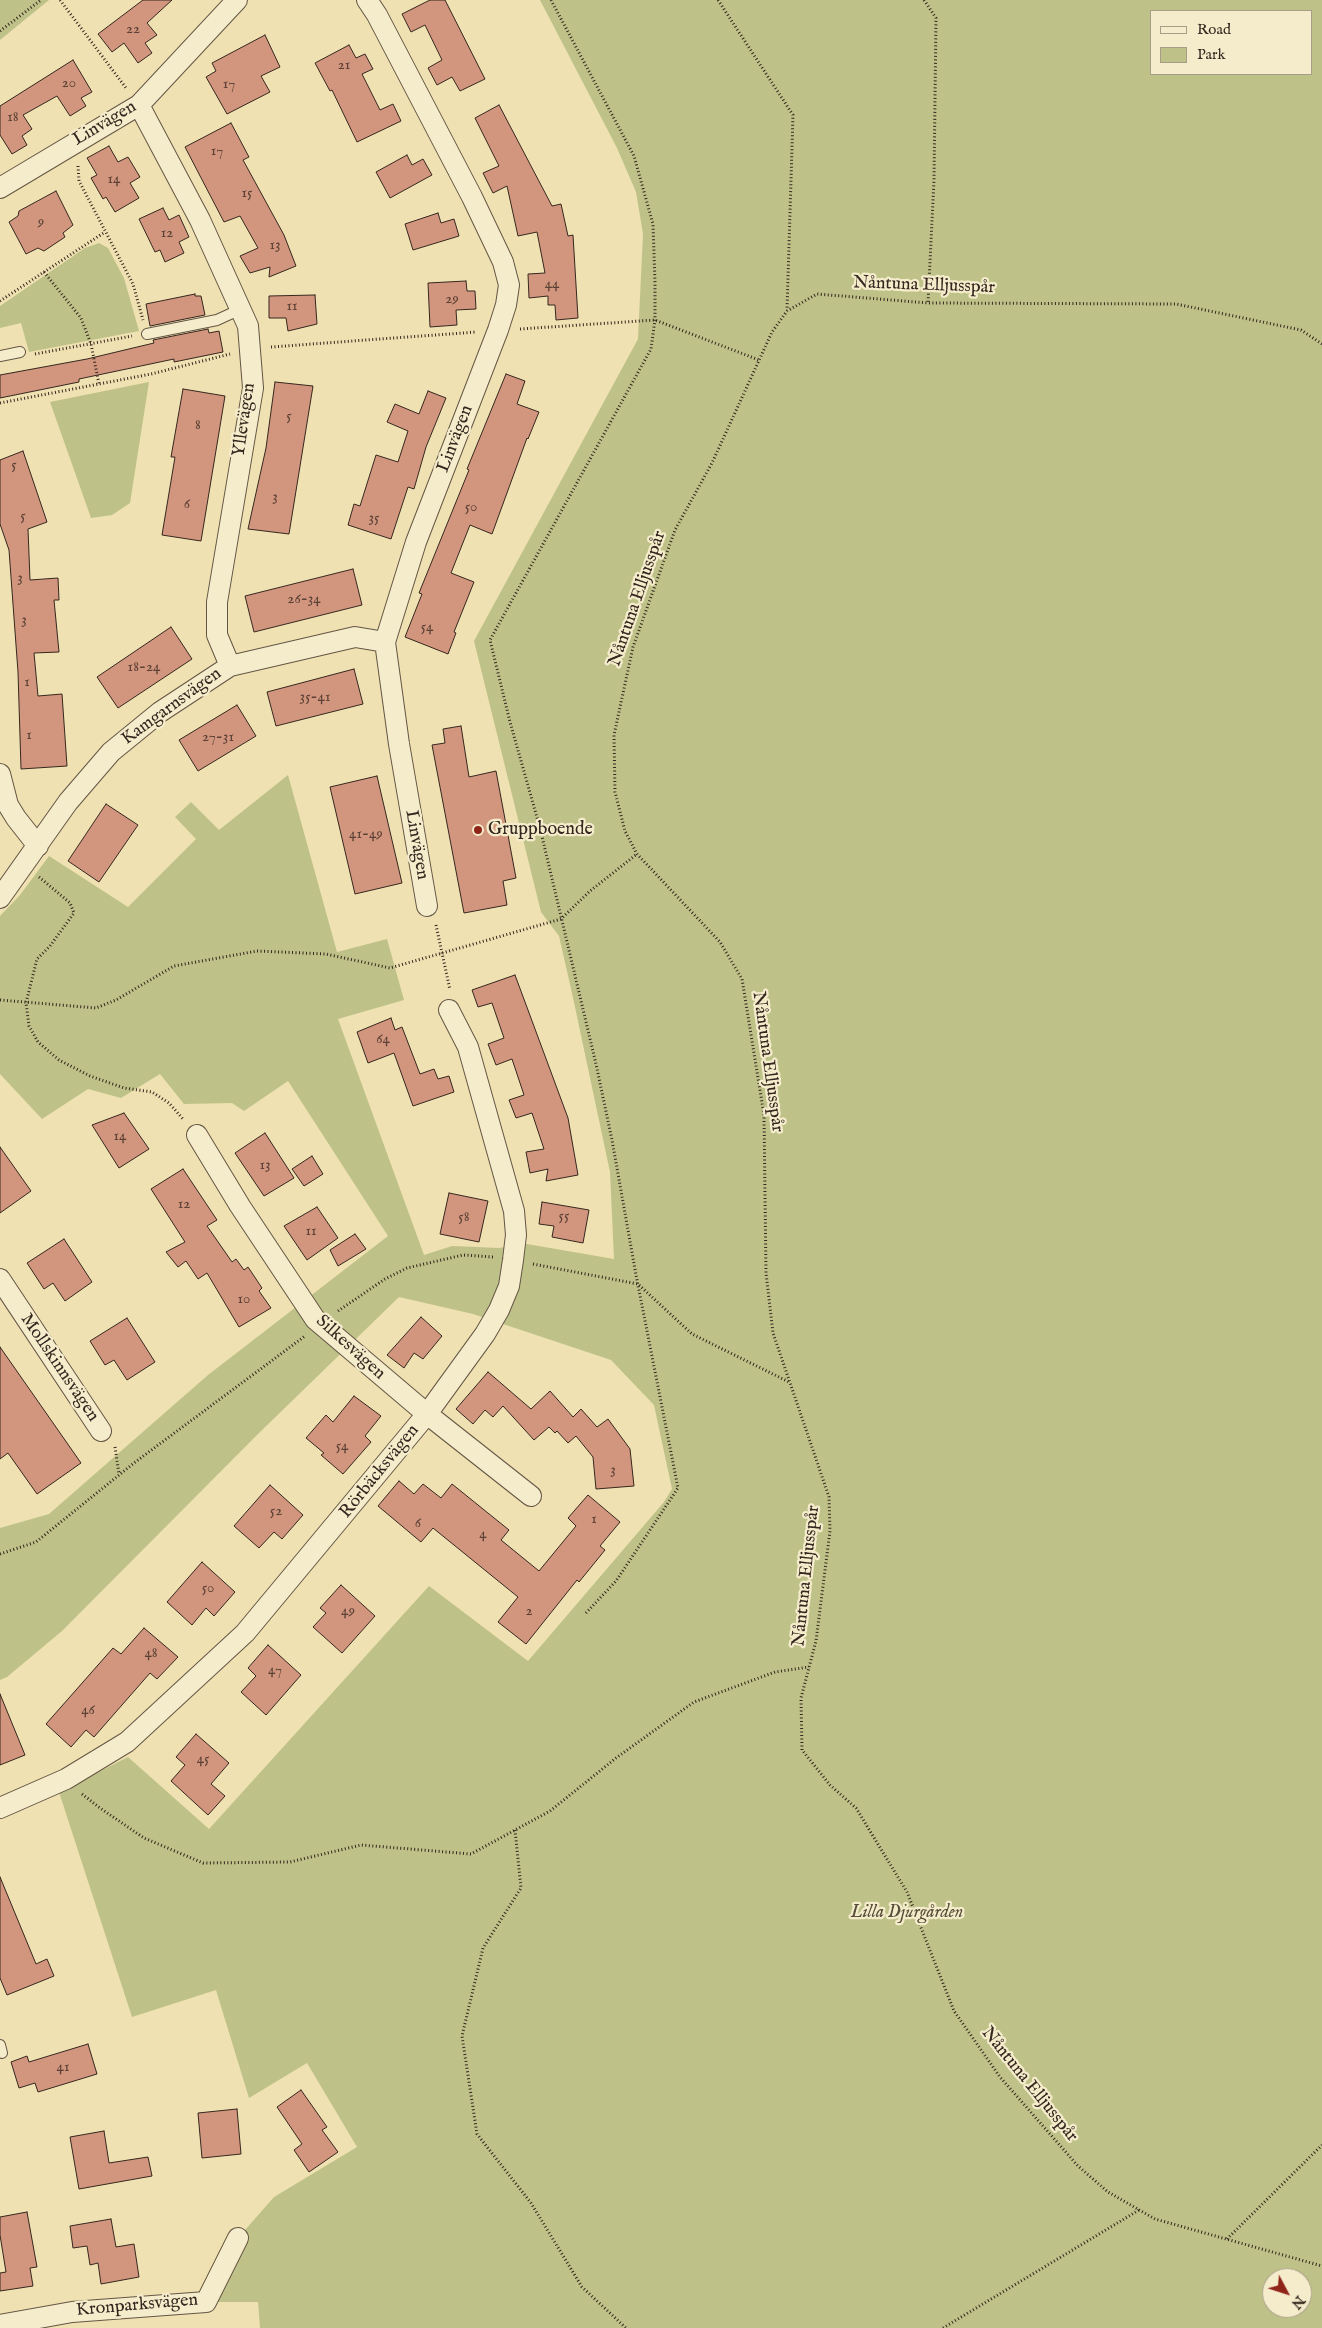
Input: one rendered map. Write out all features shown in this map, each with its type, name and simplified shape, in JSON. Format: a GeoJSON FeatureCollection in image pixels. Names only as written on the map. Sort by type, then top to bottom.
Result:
{"type":"FeatureCollection","features":[{"type":"Feature","properties":{"kind":"street","name":"Linvägen"},"geometry":{"type":"LineString","coordinates":[[0,188],[138,105],[237,0]]}},
{"type":"Feature","properties":{"kind":"street","name":"Linvägen"},"geometry":{"type":"LineString","coordinates":[[367,0],[378,15],[472,197],[506,269],[508,295],[498,330],[416,542],[385,642],[400,754],[427,906]]}},
{"type":"Feature","properties":{"kind":"street","name":"Yllevägen"},"geometry":{"type":"LineString","coordinates":[[138,105],[200,220],[241,309],[249,336],[253,388],[217,602],[217,635],[230,666]]}},
{"type":"Feature","properties":{"kind":"street","name":"Kamgarnsvägen"},"geometry":{"type":"LineString","coordinates":[[0,898],[25,866],[68,802],[111,752],[160,712],[230,666],[355,637],[385,642]]}},
{"type":"Feature","properties":{"kind":"street"},"geometry":{"type":"LineString","coordinates":[[0,774],[2,787],[16,818],[38,846]]}},
{"type":"Feature","properties":{"kind":"street","name":"Rörbäcksvägen"},"geometry":{"type":"LineString","coordinates":[[0,1808],[66,1779],[127,1742],[245,1633],[427,1414],[485,1334],[499,1310],[508,1286],[514,1260],[516,1235],[514,1211],[468,1047],[449,1010]]}},
{"type":"Feature","properties":{"kind":"street","name":"Silkesvägen"},"geometry":{"type":"LineString","coordinates":[[197,1135],[240,1206],[315,1319],[427,1414],[531,1496]]}},
{"type":"Feature","properties":{"kind":"street","name":"Mollskinnsvägen"},"geometry":{"type":"LineString","coordinates":[[0,1279],[101,1431]]}},
{"type":"Feature","properties":{"kind":"street","name":"Kronparksvägen"},"geometry":{"type":"LineString","coordinates":[[0,2325],[72,2312],[206,2302],[238,2238]]}},
{"type":"Feature","properties":{"kind":"lane"},"geometry":{"type":"LineString","coordinates":[[147,334],[217,320],[241,309]]}},
{"type":"Feature","properties":{"kind":"lane"},"geometry":{"type":"LineString","coordinates":[[0,356],[20,352]]}},
{"type":"Feature","properties":{"kind":"path"},"geometry":{"type":"LineString","coordinates":[[0,31],[41,0]]}},
{"type":"Feature","properties":{"kind":"path"},"geometry":{"type":"LineString","coordinates":[[60,0],[138,105]]}},
{"type":"Feature","properties":{"kind":"path"},"geometry":{"type":"LineString","coordinates":[[551,0],[634,156],[653,224],[655,320],[651,349],[490,640],[510,722],[540,828],[612,1140],[678,1488],[616,1582],[585,1614]]}},
{"type":"Feature","properties":{"kind":"path"},"geometry":{"type":"LineString","coordinates":[[718,0],[793,115],[787,311]]}},
{"type":"Feature","properties":{"kind":"path"},"geometry":{"type":"LineString","coordinates":[[924,0],[936,18],[934,180],[928,302]]}},
{"type":"Feature","properties":{"kind":"path"},"geometry":{"type":"LineString","coordinates":[[20,352],[31,355],[147,334],[133,284],[79,181],[77,161],[68,146]]}},
{"type":"Feature","properties":{"kind":"path"},"geometry":{"type":"LineString","coordinates":[[0,301],[105,232]]}},
{"type":"Feature","properties":{"kind":"path"},"geometry":{"type":"LineString","coordinates":[[44,272],[81,318],[91,344],[99,384]]}},
{"type":"Feature","properties":{"kind":"path","name":"Nåntuna Elljusspår"},"geometry":{"type":"LineString","coordinates":[[1322,344],[1301,330],[1176,304],[928,302],[816,294],[787,311],[772,332],[712,463],[676,530],[633,647],[614,735],[615,792],[625,831],[638,854],[720,942],[742,979],[764,1115],[766,1273],[773,1333],[830,1497],[830,1531],[816,1641],[801,1698],[802,1750],[830,1785],[856,1808],[907,1892],[954,2011],[1000,2077],[1078,2166],[1108,2192],[1155,2219],[1322,2266]]}},
{"type":"Feature","properties":{"kind":"path"},"geometry":{"type":"LineString","coordinates":[[498,330],[655,320],[759,360]]}},
{"type":"Feature","properties":{"kind":"path"},"geometry":{"type":"LineString","coordinates":[[0,1000],[96,1008],[116,1000],[174,966],[256,951],[326,954],[390,968],[561,919],[590,891],[638,854]]}},
{"type":"Feature","properties":{"kind":"path"},"geometry":{"type":"LineString","coordinates":[[25,866],[70,903],[74,913],[50,946],[37,959],[26,1003],[28,1026],[38,1042],[59,1060],[90,1076],[124,1088],[152,1092],[169,1103],[197,1135]]}},
{"type":"Feature","properties":{"kind":"path"},"geometry":{"type":"LineString","coordinates":[[427,906],[435,920],[444,953],[450,986],[449,1010]]}},
{"type":"Feature","properties":{"kind":"path"},"geometry":{"type":"LineString","coordinates":[[0,1554],[36,1542],[94,1498],[119,1475],[385,1278],[408,1268],[463,1256],[514,1260],[638,1284],[692,1334],[790,1383]]}},
{"type":"Feature","properties":{"kind":"path"},"geometry":{"type":"LineString","coordinates":[[101,1431],[118,1449],[119,1475]]}},
{"type":"Feature","properties":{"kind":"path"},"geometry":{"type":"LineString","coordinates":[[66,1779],[100,1808],[144,1838],[202,1862],[290,1862],[361,1845],[471,1854],[550,1811],[616,1758],[694,1702],[775,1672],[809,1667]]}},
{"type":"Feature","properties":{"kind":"path"},"geometry":{"type":"LineString","coordinates":[[515,1830],[521,1888],[483,1948],[462,2036],[477,2134],[531,2203],[582,2287],[626,2328]]}},
{"type":"Feature","properties":{"kind":"path"},"geometry":{"type":"LineString","coordinates":[[1228,2240],[1322,2145]]}},
{"type":"Feature","properties":{"kind":"path"},"geometry":{"type":"LineString","coordinates":[[943,2328],[1139,2210]]}},
{"type":"Feature","properties":{"kind":"green space"},"geometry":{"type":"Polygon","coordinates":[[[0,0],[49,0],[0,40],[0,0]]]}},
{"type":"Feature","properties":{"kind":"green space","name":"Lilla Djurgården"},"geometry":{"type":"Polygon","coordinates":[[[540,0],[1322,0],[1322,2328],[260,2328],[258,2302],[206,2302],[238,2238],[274,2197],[357,2147],[307,2063],[249,2098],[216,1990],[132,2017],[59,1792],[128,1757],[209,1829],[429,1586],[528,1661],[664,1502],[672,1489],[654,1405],[611,1360],[473,1314],[399,1297],[258,1434],[62,1631],[7,1677],[0,1680],[0,1528],[49,1514],[208,1375],[388,1236],[288,1081],[244,1111],[232,1103],[184,1104],[160,1074],[121,1098],[88,1089],[42,1119],[0,1074],[0,916],[20,895],[49,856],[128,907],[196,839],[175,817],[191,802],[219,830],[288,775],[337,952],[387,939],[404,1000],[338,1019],[424,1255],[452,1246],[499,1248],[527,1244],[614,1259],[610,1172],[572,993],[559,936],[541,912],[474,641],[638,339],[643,234],[636,192],[617,148],[540,0]]]}},
{"type":"Feature","properties":{"kind":"green space"},"geometry":{"type":"Polygon","coordinates":[[[99,243],[108,248],[124,278],[139,331],[29,352],[21,323],[0,328],[0,306],[85,248],[99,243]]]}},
{"type":"Feature","properties":{"kind":"green space"},"geometry":{"type":"Polygon","coordinates":[[[149,382],[130,503],[112,515],[91,518],[50,402],[149,382]]]}},
{"type":"Feature","properties":{"kind":"building"},"geometry":{"type":"Polygon","coordinates":[[[143,0],[172,0],[147,23],[157,35],[145,43],[152,53],[138,63],[124,43],[112,52],[98,34],[143,0]]]}},
{"type":"Feature","properties":{"kind":"building"},"geometry":{"type":"Polygon","coordinates":[[[430,0],[445,0],[485,79],[460,91],[452,77],[437,85],[428,68],[442,60],[425,25],[411,32],[402,14],[430,0]]]}},
{"type":"Feature","properties":{"kind":"building"},"geometry":{"type":"Polygon","coordinates":[[[265,35],[280,67],[261,76],[270,92],[227,114],[206,77],[216,71],[212,63],[265,35]]]}},
{"type":"Feature","properties":{"kind":"building"},"geometry":{"type":"Polygon","coordinates":[[[349,45],[356,58],[365,54],[373,69],[362,74],[380,110],[393,104],[401,121],[357,142],[332,90],[330,91],[315,63],[349,45]]]}},
{"type":"Feature","properties":{"kind":"building"},"geometry":{"type":"Polygon","coordinates":[[[73,60],[92,92],[81,98],[86,106],[70,116],[57,96],[23,115],[32,129],[22,136],[27,145],[12,154],[0,135],[0,106],[73,60]]]}},
{"type":"Feature","properties":{"kind":"building"},"geometry":{"type":"Polygon","coordinates":[[[499,105],[552,206],[561,204],[568,236],[573,235],[578,318],[556,320],[555,305],[548,305],[548,296],[529,298],[528,274],[545,273],[537,232],[518,236],[507,186],[493,193],[483,173],[499,166],[475,118],[499,105]]]}},
{"type":"Feature","properties":{"kind":"building"},"geometry":{"type":"Polygon","coordinates":[[[231,123],[249,157],[243,160],[284,235],[296,266],[269,277],[270,267],[250,273],[240,256],[258,248],[240,216],[224,222],[185,147],[231,123]]]}},
{"type":"Feature","properties":{"kind":"building"},"geometry":{"type":"Polygon","coordinates":[[[109,146],[118,162],[128,157],[140,177],[130,183],[139,198],[115,212],[106,197],[103,199],[91,178],[97,175],[87,158],[109,146]]]}},
{"type":"Feature","properties":{"kind":"building"},"geometry":{"type":"Polygon","coordinates":[[[407,155],[412,165],[423,159],[432,175],[390,198],[376,172],[407,155]]]}},
{"type":"Feature","properties":{"kind":"building"},"geometry":{"type":"Polygon","coordinates":[[[56,191],[73,225],[63,233],[65,237],[44,251],[38,248],[26,254],[9,222],[18,216],[19,211],[56,191]]]}},
{"type":"Feature","properties":{"kind":"building"},"geometry":{"type":"Polygon","coordinates":[[[163,208],[169,220],[179,215],[189,237],[179,242],[184,253],[165,262],[160,250],[155,252],[139,219],[163,208]]]}},
{"type":"Feature","properties":{"kind":"building"},"geometry":{"type":"Polygon","coordinates":[[[438,213],[441,223],[454,219],[459,236],[413,250],[405,224],[438,213]]]}},
{"type":"Feature","properties":{"kind":"building"},"geometry":{"type":"Polygon","coordinates":[[[466,281],[467,291],[475,291],[476,309],[456,310],[457,325],[430,327],[428,283],[466,281]]]}},
{"type":"Feature","properties":{"kind":"building"},"geometry":{"type":"Polygon","coordinates":[[[195,294],[195,296],[201,296],[205,315],[150,326],[146,304],[195,294]]]}},
{"type":"Feature","properties":{"kind":"building"},"geometry":{"type":"Polygon","coordinates":[[[315,295],[317,324],[288,331],[286,318],[269,318],[269,296],[315,295]]]}},
{"type":"Feature","properties":{"kind":"building"},"geometry":{"type":"Polygon","coordinates":[[[208,329],[209,333],[219,331],[223,352],[174,362],[174,359],[79,379],[79,382],[0,398],[0,375],[87,359],[154,343],[153,340],[208,329]]]}},
{"type":"Feature","properties":{"kind":"building"},"geometry":{"type":"Polygon","coordinates":[[[506,374],[525,381],[517,404],[539,412],[527,438],[492,534],[470,525],[451,573],[474,582],[454,632],[456,633],[448,654],[405,637],[422,594],[419,593],[506,374]]]}},
{"type":"Feature","properties":{"kind":"building"},"geometry":{"type":"Polygon","coordinates":[[[275,382],[313,386],[289,534],[248,529],[266,448],[275,382]]]}},
{"type":"Feature","properties":{"kind":"building"},"geometry":{"type":"Polygon","coordinates":[[[183,389],[225,396],[201,541],[162,535],[175,457],[171,457],[183,389]]]}},
{"type":"Feature","properties":{"kind":"building"},"geometry":{"type":"Polygon","coordinates":[[[428,391],[446,398],[426,447],[414,489],[408,487],[391,539],[348,525],[354,504],[360,506],[376,455],[398,462],[408,431],[387,422],[395,404],[419,414],[428,391]]]}},
{"type":"Feature","properties":{"kind":"building"},"geometry":{"type":"Polygon","coordinates":[[[23,451],[47,522],[28,529],[30,580],[58,578],[59,600],[54,600],[59,652],[34,653],[38,696],[62,694],[67,766],[21,769],[18,672],[9,550],[0,524],[0,460],[23,451]]]}},
{"type":"Feature","properties":{"kind":"building"},"geometry":{"type":"Polygon","coordinates":[[[353,569],[362,605],[254,632],[245,596],[353,569]]]}},
{"type":"Feature","properties":{"kind":"building"},"geometry":{"type":"Polygon","coordinates":[[[171,627],[192,659],[118,708],[97,677],[171,627]]]}},
{"type":"Feature","properties":{"kind":"building"},"geometry":{"type":"Polygon","coordinates":[[[354,669],[363,704],[276,726],[267,692],[354,669]]]}},
{"type":"Feature","properties":{"kind":"building"},"geometry":{"type":"Polygon","coordinates":[[[237,705],[256,736],[198,771],[179,740],[237,705]]]}},
{"type":"Feature","properties":{"kind":"building","name":"Gruppboende"},"geometry":{"type":"Polygon","coordinates":[[[461,726],[469,777],[496,771],[516,878],[503,881],[507,905],[464,913],[432,745],[445,743],[443,729],[461,726]]]}},
{"type":"Feature","properties":{"kind":"building"},"geometry":{"type":"Polygon","coordinates":[[[377,776],[402,883],[355,894],[330,787],[377,776]]]}},
{"type":"Feature","properties":{"kind":"building"},"geometry":{"type":"Polygon","coordinates":[[[106,804],[138,825],[99,882],[68,861],[106,804]]]}},
{"type":"Feature","properties":{"kind":"building"},"geometry":{"type":"Polygon","coordinates":[[[515,975],[568,1118],[578,1175],[546,1181],[548,1169],[530,1173],[526,1152],[544,1149],[532,1113],[516,1118],[509,1100],[524,1095],[512,1059],[496,1065],[488,1044],[504,1038],[492,1003],[478,1007],[472,990],[515,975]]]}},
{"type":"Feature","properties":{"kind":"building"},"geometry":{"type":"Polygon","coordinates":[[[391,1018],[395,1030],[402,1027],[420,1074],[434,1069],[438,1079],[449,1076],[454,1092],[413,1106],[394,1053],[368,1063],[357,1032],[391,1018]]]}},
{"type":"Feature","properties":{"kind":"building"},"geometry":{"type":"Polygon","coordinates":[[[124,1113],[149,1149],[119,1168],[92,1125],[124,1113]]]}},
{"type":"Feature","properties":{"kind":"building"},"geometry":{"type":"Polygon","coordinates":[[[265,1133],[294,1178],[264,1196],[235,1153],[265,1133]]]}},
{"type":"Feature","properties":{"kind":"building"},"geometry":{"type":"Polygon","coordinates":[[[0,1147],[31,1191],[0,1213],[0,1147]]]}},
{"type":"Feature","properties":{"kind":"building"},"geometry":{"type":"Polygon","coordinates":[[[312,1156],[323,1174],[304,1186],[292,1169],[312,1156]]]}},
{"type":"Feature","properties":{"kind":"building"},"geometry":{"type":"Polygon","coordinates":[[[183,1169],[217,1220],[207,1226],[232,1262],[236,1259],[244,1270],[248,1267],[262,1288],[259,1291],[271,1308],[239,1327],[207,1273],[198,1279],[186,1261],[178,1267],[166,1252],[185,1242],[151,1189],[183,1169]]]}},
{"type":"Feature","properties":{"kind":"building"},"geometry":{"type":"Polygon","coordinates":[[[449,1193],[488,1201],[479,1242],[440,1234],[449,1193]]]}},
{"type":"Feature","properties":{"kind":"building"},"geometry":{"type":"Polygon","coordinates":[[[542,1202],[589,1210],[583,1243],[552,1237],[554,1226],[539,1224],[542,1202]]]}},
{"type":"Feature","properties":{"kind":"building"},"geometry":{"type":"Polygon","coordinates":[[[317,1207],[338,1238],[307,1260],[284,1226],[317,1207]]]}},
{"type":"Feature","properties":{"kind":"building"},"geometry":{"type":"Polygon","coordinates":[[[355,1234],[366,1249],[338,1266],[330,1250],[355,1234]]]}},
{"type":"Feature","properties":{"kind":"building"},"geometry":{"type":"Polygon","coordinates":[[[64,1239],[92,1282],[65,1301],[53,1283],[44,1289],[27,1263],[64,1239]]]}},
{"type":"Feature","properties":{"kind":"building"},"geometry":{"type":"Polygon","coordinates":[[[421,1317],[442,1336],[423,1359],[414,1353],[404,1368],[387,1355],[421,1317]]]}},
{"type":"Feature","properties":{"kind":"building"},"geometry":{"type":"Polygon","coordinates":[[[127,1318],[155,1362],[127,1380],[114,1360],[105,1365],[90,1341],[127,1318]]]}},
{"type":"Feature","properties":{"kind":"building"},"geometry":{"type":"Polygon","coordinates":[[[0,1347],[81,1463],[37,1494],[8,1453],[0,1459],[0,1347]]]}},
{"type":"Feature","properties":{"kind":"building"},"geometry":{"type":"Polygon","coordinates":[[[488,1372],[531,1409],[550,1391],[573,1417],[581,1409],[597,1427],[608,1419],[630,1449],[634,1486],[596,1489],[593,1457],[576,1436],[568,1443],[557,1431],[555,1433],[549,1427],[534,1440],[503,1406],[493,1417],[485,1410],[473,1424],[456,1409],[488,1372]]]}},
{"type":"Feature","properties":{"kind":"building"},"geometry":{"type":"Polygon","coordinates":[[[354,1396],[381,1416],[365,1436],[371,1442],[343,1474],[321,1455],[324,1453],[306,1438],[326,1415],[333,1422],[354,1396]]]}},
{"type":"Feature","properties":{"kind":"building"},"geometry":{"type":"Polygon","coordinates":[[[399,1481],[414,1494],[423,1484],[441,1498],[452,1484],[509,1530],[501,1540],[539,1571],[576,1526],[568,1518],[588,1495],[620,1522],[600,1546],[605,1550],[579,1582],[577,1580],[526,1644],[498,1622],[518,1597],[433,1528],[421,1542],[378,1506],[399,1481]]]}},
{"type":"Feature","properties":{"kind":"building"},"geometry":{"type":"Polygon","coordinates":[[[270,1485],[303,1515],[282,1539],[274,1532],[259,1548],[234,1526],[270,1485]]]}},
{"type":"Feature","properties":{"kind":"building"},"geometry":{"type":"Polygon","coordinates":[[[202,1562],[235,1592],[214,1616],[206,1608],[192,1625],[167,1602],[202,1562]]]}},
{"type":"Feature","properties":{"kind":"building"},"geometry":{"type":"Polygon","coordinates":[[[341,1585],[375,1616],[342,1653],[313,1627],[326,1613],[320,1608],[341,1585]]]}},
{"type":"Feature","properties":{"kind":"building"},"geometry":{"type":"Polygon","coordinates":[[[144,1628],[178,1657],[157,1679],[150,1673],[94,1737],[86,1730],[71,1747],[46,1724],[113,1648],[121,1654],[144,1628]]]}},
{"type":"Feature","properties":{"kind":"building"},"geometry":{"type":"Polygon","coordinates":[[[268,1645],[301,1675],[266,1715],[241,1692],[256,1676],[248,1668],[268,1645]]]}},
{"type":"Feature","properties":{"kind":"building"},"geometry":{"type":"Polygon","coordinates":[[[0,1694],[25,1755],[0,1765],[0,1694]]]}},
{"type":"Feature","properties":{"kind":"building"},"geometry":{"type":"Polygon","coordinates":[[[196,1734],[229,1763],[211,1784],[225,1796],[208,1815],[171,1781],[185,1765],[176,1757],[196,1734]]]}},
{"type":"Feature","properties":{"kind":"building"},"geometry":{"type":"Polygon","coordinates":[[[0,1877],[36,1964],[47,1959],[54,1976],[7,1995],[0,1978],[0,1877]]]}},
{"type":"Feature","properties":{"kind":"building"},"geometry":{"type":"Polygon","coordinates":[[[88,2044],[97,2074],[38,2092],[35,2083],[19,2088],[11,2062],[27,2056],[29,2062],[88,2044]]]}},
{"type":"Feature","properties":{"kind":"building"},"geometry":{"type":"Polygon","coordinates":[[[301,2090],[327,2127],[322,2130],[338,2152],[309,2172],[294,2150],[302,2144],[277,2107],[301,2090]]]}},
{"type":"Feature","properties":{"kind":"building"},"geometry":{"type":"Polygon","coordinates":[[[237,2109],[241,2154],[202,2158],[198,2113],[237,2109]]]}},
{"type":"Feature","properties":{"kind":"building"},"geometry":{"type":"Polygon","coordinates":[[[104,2131],[109,2163],[148,2157],[152,2176],[79,2189],[70,2137],[104,2131]]]}},
{"type":"Feature","properties":{"kind":"building"},"geometry":{"type":"Polygon","coordinates":[[[27,2212],[37,2267],[30,2268],[33,2286],[0,2291],[0,2273],[6,2272],[0,2235],[0,2217],[27,2212]]]}},
{"type":"Feature","properties":{"kind":"building"},"geometry":{"type":"Polygon","coordinates":[[[111,2219],[116,2247],[134,2244],[139,2277],[101,2284],[98,2263],[90,2265],[87,2246],[73,2248],[70,2226],[111,2219]]]}},
{"type":"Feature","properties":{"kind":"place","name":"Gruppboende"},"geometry":{"type":"Point","coordinates":[478,830]}}]}
